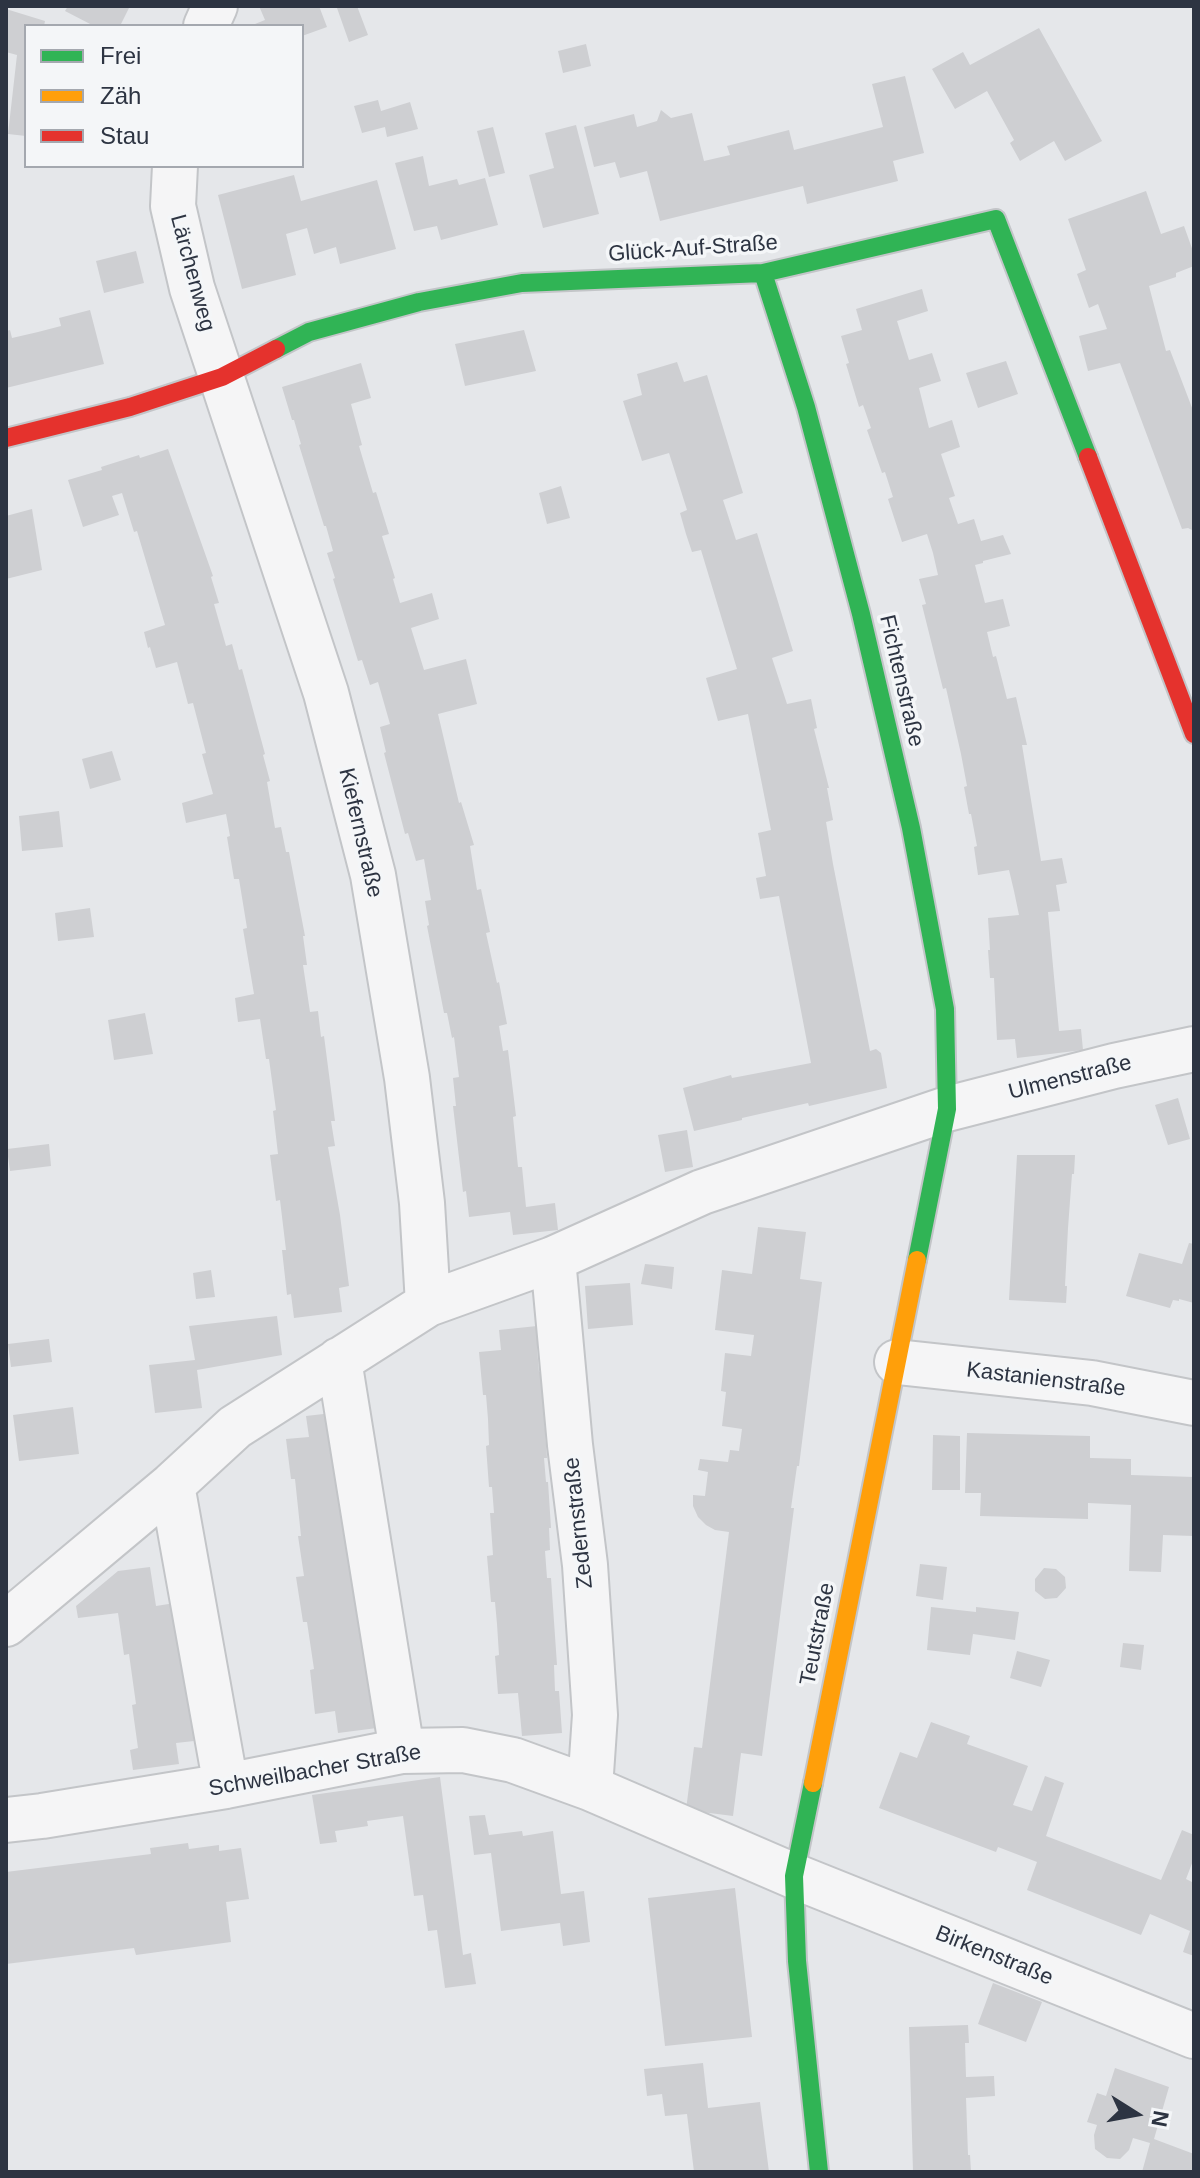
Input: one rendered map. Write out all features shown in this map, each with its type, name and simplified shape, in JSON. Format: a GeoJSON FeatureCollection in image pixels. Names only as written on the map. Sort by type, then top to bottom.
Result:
{"type":"FeatureCollection","features":[{"type":"Feature","properties":{"kind":"street","name":"Lärchenweg"},"geometry":{"type":"LineString","coordinates":[[175,168],[173,206],[192,288],[222,377]]}},
{"type":"Feature","properties":{"kind":"street","name":"Glück-Auf-Straße"},"geometry":{"type":"LineString","coordinates":[[6,438],[130,407],[222,377],[309,332],[419,302],[522,283],[763,273],[996,219],[1194,734]]}},
{"type":"Feature","properties":{"kind":"street","name":"Fichtenstraße"},"geometry":{"type":"LineString","coordinates":[[763,273],[810,422],[861,614],[911,828],[945,1009],[947,1109]]}},
{"type":"Feature","properties":{"kind":"street","name":"Kiefernstraße"},"geometry":{"type":"LineString","coordinates":[[222,377],[326,693],[373,875],[407,1078],[422,1203],[428,1304]]}},
{"type":"Feature","properties":{"kind":"street","name":"Ulmenstraße"},"geometry":{"type":"LineString","coordinates":[[947,1109],[1194,1049]]}},
{"type":"Feature","properties":{"kind":"street"},"geometry":{"type":"LineString","coordinates":[[6,1624],[172,1485],[235,1427],[428,1304],[553,1259],[702,1192],[947,1109]]}},
{"type":"Feature","properties":{"kind":"street","name":"Teutstraße"},"geometry":{"type":"LineString","coordinates":[[819,2172],[797,1961],[794,1876],[947,1109]]}},
{"type":"Feature","properties":{"kind":"street","name":"Zedernstraße"},"geometry":{"type":"LineString","coordinates":[[553,1259],[570,1445],[585,1565],[595,1715],[590,1788]]}},
{"type":"Feature","properties":{"kind":"street"},"geometry":{"type":"LineString","coordinates":[[339,1360],[402,1751]]}},
{"type":"Feature","properties":{"kind":"street","name":"Kastanienstraße"},"geometry":{"type":"LineString","coordinates":[[897,1362],[1092,1383],[1194,1403]]}},
{"type":"Feature","properties":{"kind":"street"},"geometry":{"type":"LineString","coordinates":[[172,1485],[226,1786]]}},
{"type":"Feature","properties":{"kind":"street","name":"Schweilbacher Straße"},"geometry":{"type":"LineString","coordinates":[[6,1820],[226,1786],[402,1751],[463,1750],[513,1760],[590,1788],[794,1876]]}},
{"type":"Feature","properties":{"kind":"street","name":"Birkenstraße"},"geometry":{"type":"LineString","coordinates":[[794,1876],[1194,2036]]}},
{"type":"Feature","properties":{"kind":"building"},"geometry":{"type":"Polygon","coordinates":[[[68,6],[130,6],[121,24],[90,24],[65,11],[68,6]]]}},
{"type":"Feature","properties":{"kind":"building"},"geometry":{"type":"Polygon","coordinates":[[[259,6],[319,6],[327,27],[304,35],[304,24],[255,24],[265,20],[259,6]]]}},
{"type":"Feature","properties":{"kind":"building"},"geometry":{"type":"Polygon","coordinates":[[[357,6],[368,35],[349,42],[337,8],[357,6]]]}},
{"type":"Feature","properties":{"kind":"building"},"geometry":{"type":"Polygon","coordinates":[[[6,9],[45,21],[44,24],[24,24],[24,136],[8,134],[17,55],[6,52],[6,9]]]}},
{"type":"Feature","properties":{"kind":"building"},"geometry":{"type":"Polygon","coordinates":[[[1039,28],[1102,141],[1065,161],[1054,141],[1020,161],[1010,143],[1014,140],[987,91],[955,109],[932,69],[963,52],[970,65],[1039,28]]]}},
{"type":"Feature","properties":{"kind":"building"},"geometry":{"type":"Polygon","coordinates":[[[586,44],[591,66],[563,73],[558,51],[586,44]]]}},
{"type":"Feature","properties":{"kind":"building"},"geometry":{"type":"Polygon","coordinates":[[[905,76],[924,153],[893,161],[898,181],[807,204],[803,186],[660,221],[647,171],[620,178],[615,162],[594,167],[584,127],[634,114],[637,127],[657,121],[661,110],[671,118],[692,113],[704,161],[730,155],[727,146],[789,130],[794,150],[883,127],[872,84],[905,76]]]}},
{"type":"Feature","properties":{"kind":"building"},"geometry":{"type":"Polygon","coordinates":[[[378,100],[381,111],[410,102],[418,129],[387,137],[385,127],[362,133],[354,106],[378,100]]]}},
{"type":"Feature","properties":{"kind":"building"},"geometry":{"type":"Polygon","coordinates":[[[576,125],[599,214],[543,228],[529,175],[554,168],[545,133],[576,125]]]}},
{"type":"Feature","properties":{"kind":"building"},"geometry":{"type":"Polygon","coordinates":[[[493,127],[505,173],[489,177],[477,131],[493,127]]]}},
{"type":"Feature","properties":{"kind":"building"},"geometry":{"type":"Polygon","coordinates":[[[423,156],[429,186],[457,179],[459,185],[485,178],[498,225],[441,240],[437,226],[414,231],[395,163],[423,156]]]}},
{"type":"Feature","properties":{"kind":"building"},"geometry":{"type":"Polygon","coordinates":[[[294,175],[301,201],[377,180],[396,249],[340,264],[336,247],[314,254],[307,228],[286,234],[296,275],[242,289],[218,195],[294,175]]]}},
{"type":"Feature","properties":{"kind":"building"},"geometry":{"type":"Polygon","coordinates":[[[1146,191],[1161,234],[1184,226],[1194,254],[1194,266],[1176,273],[1176,277],[1149,286],[1166,351],[1170,350],[1194,413],[1194,531],[1182,529],[1120,363],[1088,371],[1079,336],[1107,329],[1098,304],[1089,308],[1077,274],[1086,270],[1068,219],[1146,191]]]}},
{"type":"Feature","properties":{"kind":"building"},"geometry":{"type":"Polygon","coordinates":[[[136,251],[144,283],[104,293],[96,261],[136,251]]]}},
{"type":"Feature","properties":{"kind":"building"},"geometry":{"type":"Polygon","coordinates":[[[922,289],[928,311],[897,321],[909,360],[932,353],[941,381],[919,388],[929,428],[952,420],[960,447],[941,454],[955,496],[949,498],[958,524],[974,519],[981,541],[1003,535],[1011,554],[975,565],[985,603],[1003,599],[1010,626],[987,632],[1007,699],[1016,697],[1027,745],[1022,745],[1041,861],[1062,858],[1067,883],[1056,885],[1060,911],[1048,912],[1059,1031],[1081,1029],[1083,1050],[1017,1058],[1015,1039],[997,1040],[994,978],[990,978],[988,918],[1019,915],[1014,891],[1009,870],[978,875],[974,847],[977,846],[964,787],[967,786],[961,754],[922,605],[926,604],[919,579],[938,575],[933,553],[927,534],[902,542],[888,499],[893,497],[846,364],[849,363],[841,336],[862,330],[856,309],[922,289]]]}},
{"type":"Feature","properties":{"kind":"building"},"geometry":{"type":"Polygon","coordinates":[[[90,310],[104,364],[6,388],[6,331],[10,330],[12,338],[38,332],[61,326],[59,318],[90,310]]]}},
{"type":"Feature","properties":{"kind":"building"},"geometry":{"type":"Polygon","coordinates":[[[524,330],[536,371],[465,386],[455,344],[524,330]]]}},
{"type":"Feature","properties":{"kind":"building"},"geometry":{"type":"Polygon","coordinates":[[[1006,361],[1018,394],[978,408],[966,373],[1006,361]]]}},
{"type":"Feature","properties":{"kind":"building"},"geometry":{"type":"Polygon","coordinates":[[[677,362],[684,382],[707,375],[743,493],[723,500],[736,540],[757,533],[793,651],[772,658],[787,704],[811,699],[817,728],[814,729],[829,788],[833,820],[826,822],[833,864],[870,1051],[876,1049],[881,1053],[887,1088],[809,1106],[808,1103],[694,1131],[683,1088],[731,1075],[732,1078],[811,1063],[779,896],[760,899],[756,878],[766,876],[758,833],[771,830],[748,714],[718,721],[706,678],[737,669],[701,550],[692,552],[686,534],[680,513],[687,510],[669,453],[642,461],[623,401],[642,395],[637,374],[677,362]]]}},
{"type":"Feature","properties":{"kind":"building"},"geometry":{"type":"Polygon","coordinates":[[[361,363],[371,398],[351,404],[362,445],[359,446],[389,534],[382,536],[400,603],[432,593],[439,619],[411,628],[424,670],[466,659],[477,704],[438,714],[459,803],[474,845],[470,846],[477,890],[481,889],[490,932],[486,933],[507,1024],[499,1026],[503,1051],[508,1050],[518,1167],[522,1167],[526,1207],[555,1203],[558,1230],[513,1235],[510,1212],[469,1217],[466,1191],[463,1192],[453,1106],[456,1106],[453,1078],[459,1077],[454,1037],[447,1013],[444,1013],[427,926],[425,901],[431,900],[424,859],[416,861],[408,833],[405,834],[380,727],[390,724],[378,682],[370,685],[362,660],[358,661],[327,553],[333,551],[282,387],[361,363]]]}},
{"type":"Feature","properties":{"kind":"building"},"geometry":{"type":"Polygon","coordinates":[[[168,449],[213,576],[219,603],[214,604],[226,646],[232,644],[239,670],[242,669],[265,754],[275,828],[281,827],[286,852],[289,852],[305,936],[307,965],[303,965],[310,1012],[318,1011],[321,1037],[324,1036],[335,1121],[331,1121],[335,1146],[328,1147],[349,1286],[339,1288],[342,1312],[294,1318],[291,1294],[287,1295],[280,1200],[276,1201],[270,1155],[278,1154],[269,1059],[266,1059],[260,1019],[238,1022],[235,998],[254,994],[243,929],[247,928],[239,879],[234,879],[226,814],[186,823],[182,803],[213,794],[193,703],[188,704],[177,662],[156,668],[148,648],[144,632],[165,625],[137,531],[134,532],[122,493],[112,496],[119,515],[83,527],[68,480],[139,455],[140,458],[168,449]]]}},
{"type":"Feature","properties":{"kind":"building"},"geometry":{"type":"Polygon","coordinates":[[[561,486],[570,518],[547,524],[539,493],[561,486]]]}},
{"type":"Feature","properties":{"kind":"building"},"geometry":{"type":"Polygon","coordinates":[[[32,509],[42,570],[6,579],[6,516],[32,509]]]}},
{"type":"Feature","properties":{"kind":"building"},"geometry":{"type":"Polygon","coordinates":[[[112,751],[121,780],[90,789],[82,759],[112,751]]]}},
{"type":"Feature","properties":{"kind":"building"},"geometry":{"type":"Polygon","coordinates":[[[59,811],[63,847],[22,851],[19,816],[59,811]]]}},
{"type":"Feature","properties":{"kind":"building"},"geometry":{"type":"Polygon","coordinates":[[[90,908],[94,937],[58,941],[55,913],[90,908]]]}},
{"type":"Feature","properties":{"kind":"building"},"geometry":{"type":"Polygon","coordinates":[[[145,1013],[153,1054],[114,1060],[108,1020],[145,1013]]]}},
{"type":"Feature","properties":{"kind":"building"},"geometry":{"type":"Polygon","coordinates":[[[1178,1098],[1190,1139],[1168,1145],[1155,1105],[1178,1098]]]}},
{"type":"Feature","properties":{"kind":"building"},"geometry":{"type":"Polygon","coordinates":[[[687,1130],[693,1167],[665,1172],[658,1135],[687,1130]]]}},
{"type":"Feature","properties":{"kind":"building"},"geometry":{"type":"Polygon","coordinates":[[[49,1144],[51,1166],[10,1171],[7,1149],[49,1144]]]}},
{"type":"Feature","properties":{"kind":"building"},"geometry":{"type":"Polygon","coordinates":[[[1017,1155],[1075,1155],[1068,1228],[1066,1303],[1009,1300],[1017,1155]]]}},
{"type":"Feature","properties":{"kind":"building"},"geometry":{"type":"Polygon","coordinates":[[[758,1227],[806,1232],[800,1279],[822,1282],[762,1756],[741,1753],[733,1816],[686,1810],[694,1747],[702,1748],[729,1532],[715,1530],[698,1517],[693,1506],[693,1495],[705,1496],[708,1472],[698,1470],[700,1459],[728,1462],[730,1450],[739,1451],[742,1429],[722,1426],[726,1392],[721,1391],[725,1353],[751,1356],[754,1335],[715,1330],[722,1270],[752,1274],[758,1227]]]}},
{"type":"Feature","properties":{"kind":"building"},"geometry":{"type":"Polygon","coordinates":[[[1189,1243],[1194,1244],[1194,1303],[1173,1300],[1170,1308],[1126,1296],[1139,1253],[1182,1264],[1189,1243]]]}},
{"type":"Feature","properties":{"kind":"building"},"geometry":{"type":"Polygon","coordinates":[[[645,1264],[674,1267],[672,1289],[641,1284],[645,1264]]]}},
{"type":"Feature","properties":{"kind":"building"},"geometry":{"type":"Polygon","coordinates":[[[211,1270],[215,1297],[196,1299],[193,1273],[211,1270]]]}},
{"type":"Feature","properties":{"kind":"building"},"geometry":{"type":"Polygon","coordinates":[[[630,1283],[633,1325],[588,1329],[585,1286],[630,1283]]]}},
{"type":"Feature","properties":{"kind":"building"},"geometry":{"type":"Polygon","coordinates":[[[277,1316],[282,1355],[197,1370],[202,1408],[155,1413],[149,1365],[195,1360],[189,1326],[277,1316]]]}},
{"type":"Feature","properties":{"kind":"building"},"geometry":{"type":"Polygon","coordinates":[[[537,1326],[551,1528],[550,1550],[545,1551],[547,1578],[551,1578],[557,1665],[554,1665],[555,1691],[559,1691],[562,1733],[522,1736],[518,1693],[498,1694],[495,1656],[499,1655],[497,1624],[495,1602],[491,1602],[487,1556],[493,1555],[490,1513],[494,1513],[486,1446],[489,1445],[486,1395],[483,1395],[479,1352],[501,1350],[499,1330],[537,1326]]]}},
{"type":"Feature","properties":{"kind":"building"},"geometry":{"type":"Polygon","coordinates":[[[49,1339],[52,1362],[11,1367],[8,1344],[49,1339]]]}},
{"type":"Feature","properties":{"kind":"building"},"geometry":{"type":"Polygon","coordinates":[[[73,1407],[79,1454],[19,1461],[13,1415],[73,1407]]]}},
{"type":"Feature","properties":{"kind":"building"},"geometry":{"type":"Polygon","coordinates":[[[341,1412],[369,1681],[377,1728],[338,1733],[335,1711],[315,1714],[310,1670],[314,1669],[296,1577],[304,1576],[295,1479],[291,1479],[286,1439],[309,1437],[306,1416],[341,1412]]]}},
{"type":"Feature","properties":{"kind":"building"},"geometry":{"type":"Polygon","coordinates":[[[967,1433],[1090,1436],[1090,1458],[1131,1459],[1131,1475],[1194,1477],[1194,1536],[1163,1535],[1161,1572],[1129,1571],[1131,1505],[1088,1503],[1088,1519],[980,1516],[981,1493],[965,1493],[967,1433]]]}},
{"type":"Feature","properties":{"kind":"building"},"geometry":{"type":"Polygon","coordinates":[[[933,1435],[960,1436],[960,1490],[932,1490],[933,1435]]]}},
{"type":"Feature","properties":{"kind":"building"},"geometry":{"type":"Polygon","coordinates":[[[920,1564],[947,1567],[943,1600],[916,1596],[920,1564]]]}},
{"type":"Feature","properties":{"kind":"building"},"geometry":{"type":"Polygon","coordinates":[[[150,1567],[156,1606],[175,1603],[194,1741],[176,1743],[179,1764],[133,1770],[130,1750],[138,1748],[132,1705],[136,1704],[129,1654],[124,1655],[118,1613],[78,1618],[76,1606],[118,1571],[150,1567]]]}},
{"type":"Feature","properties":{"kind":"building"},"geometry":{"type":"Polygon","coordinates":[[[1044,1568],[1056,1569],[1065,1577],[1066,1588],[1057,1598],[1045,1599],[1035,1591],[1035,1579],[1044,1568]]]}},
{"type":"Feature","properties":{"kind":"building"},"geometry":{"type":"Polygon","coordinates":[[[931,1607],[976,1612],[976,1607],[1019,1612],[1015,1640],[973,1634],[970,1655],[927,1650],[931,1607]]]}},
{"type":"Feature","properties":{"kind":"building"},"geometry":{"type":"Polygon","coordinates":[[[1123,1643],[1144,1645],[1141,1670],[1120,1667],[1123,1643]]]}},
{"type":"Feature","properties":{"kind":"building"},"geometry":{"type":"Polygon","coordinates":[[[1017,1651],[1050,1660],[1041,1687],[1010,1678],[1017,1651]]]}},
{"type":"Feature","properties":{"kind":"building"},"geometry":{"type":"Polygon","coordinates":[[[931,1722],[970,1736],[967,1744],[1028,1766],[1013,1805],[1032,1811],[1045,1776],[1064,1783],[1046,1836],[1161,1880],[1182,1830],[1194,1835],[1194,1858],[1186,1879],[1194,1883],[1194,1956],[1183,1952],[1190,1931],[1150,1914],[1141,1935],[1027,1890],[1037,1862],[998,1847],[996,1852],[879,1808],[900,1752],[917,1758],[931,1722]]]}},
{"type":"Feature","properties":{"kind":"building"},"geometry":{"type":"Polygon","coordinates":[[[440,1777],[463,1955],[471,1953],[476,1984],[445,1988],[437,1930],[428,1931],[423,1895],[414,1896],[403,1816],[367,1821],[368,1826],[335,1831],[337,1842],[320,1844],[312,1795],[440,1777]]]}},
{"type":"Feature","properties":{"kind":"building"},"geometry":{"type":"Polygon","coordinates":[[[485,1815],[489,1835],[522,1831],[523,1836],[553,1831],[561,1894],[584,1891],[590,1942],[563,1946],[560,1923],[501,1931],[491,1853],[474,1855],[469,1816],[485,1815]]]}},
{"type":"Feature","properties":{"kind":"building"},"geometry":{"type":"Polygon","coordinates":[[[188,1843],[189,1849],[219,1845],[219,1851],[241,1848],[249,1899],[226,1902],[231,1942],[136,1955],[134,1948],[6,1964],[6,1872],[151,1854],[150,1848],[188,1843]]]}},
{"type":"Feature","properties":{"kind":"building"},"geometry":{"type":"Polygon","coordinates":[[[735,1888],[752,2037],[665,2046],[648,1898],[735,1888]]]}},
{"type":"Feature","properties":{"kind":"building"},"geometry":{"type":"Polygon","coordinates":[[[993,1983],[1042,2002],[1026,2042],[978,2024],[993,1983]]]}},
{"type":"Feature","properties":{"kind":"building"},"geometry":{"type":"Polygon","coordinates":[[[968,2025],[966,2077],[994,2076],[995,2096],[966,2098],[971,2172],[913,2172],[909,2027],[968,2025]]]}},
{"type":"Feature","properties":{"kind":"building"},"geometry":{"type":"Polygon","coordinates":[[[703,2063],[708,2108],[760,2102],[769,2172],[694,2172],[687,2114],[665,2116],[662,2094],[647,2096],[644,2069],[703,2063]]]}},
{"type":"Feature","properties":{"kind":"building"},"geometry":{"type":"Polygon","coordinates":[[[1115,2068],[1169,2087],[1154,2139],[1194,2154],[1194,2172],[1142,2172],[1150,2143],[1133,2138],[1129,2150],[1120,2159],[1107,2158],[1095,2149],[1097,2125],[1087,2122],[1097,2093],[1106,2096],[1115,2068]]]}},
{"type":"Feature","properties":{"kind":"traffic: fast"},"geometry":{"type":"LineString","coordinates":[[276,349],[309,332],[419,302],[522,283],[763,273],[996,219],[1088,457]]}},
{"type":"Feature","properties":{"kind":"traffic: fast"},"geometry":{"type":"LineString","coordinates":[[763,273],[806,407],[861,614],[911,828],[945,1009],[947,1109],[917,1260]]}},
{"type":"Feature","properties":{"kind":"traffic: fast"},"geometry":{"type":"LineString","coordinates":[[813,1783],[794,1876],[797,1961],[819,2172]]}},
{"type":"Feature","properties":{"kind":"traffic: slow"},"geometry":{"type":"LineString","coordinates":[[813,1783],[917,1260]]}},
{"type":"Feature","properties":{"kind":"traffic: jam"},"geometry":{"type":"LineString","coordinates":[[6,438],[130,407],[222,377],[276,349]]}},
{"type":"Feature","properties":{"kind":"traffic: jam"},"geometry":{"type":"LineString","coordinates":[[1088,457],[1194,734]]}}]}
